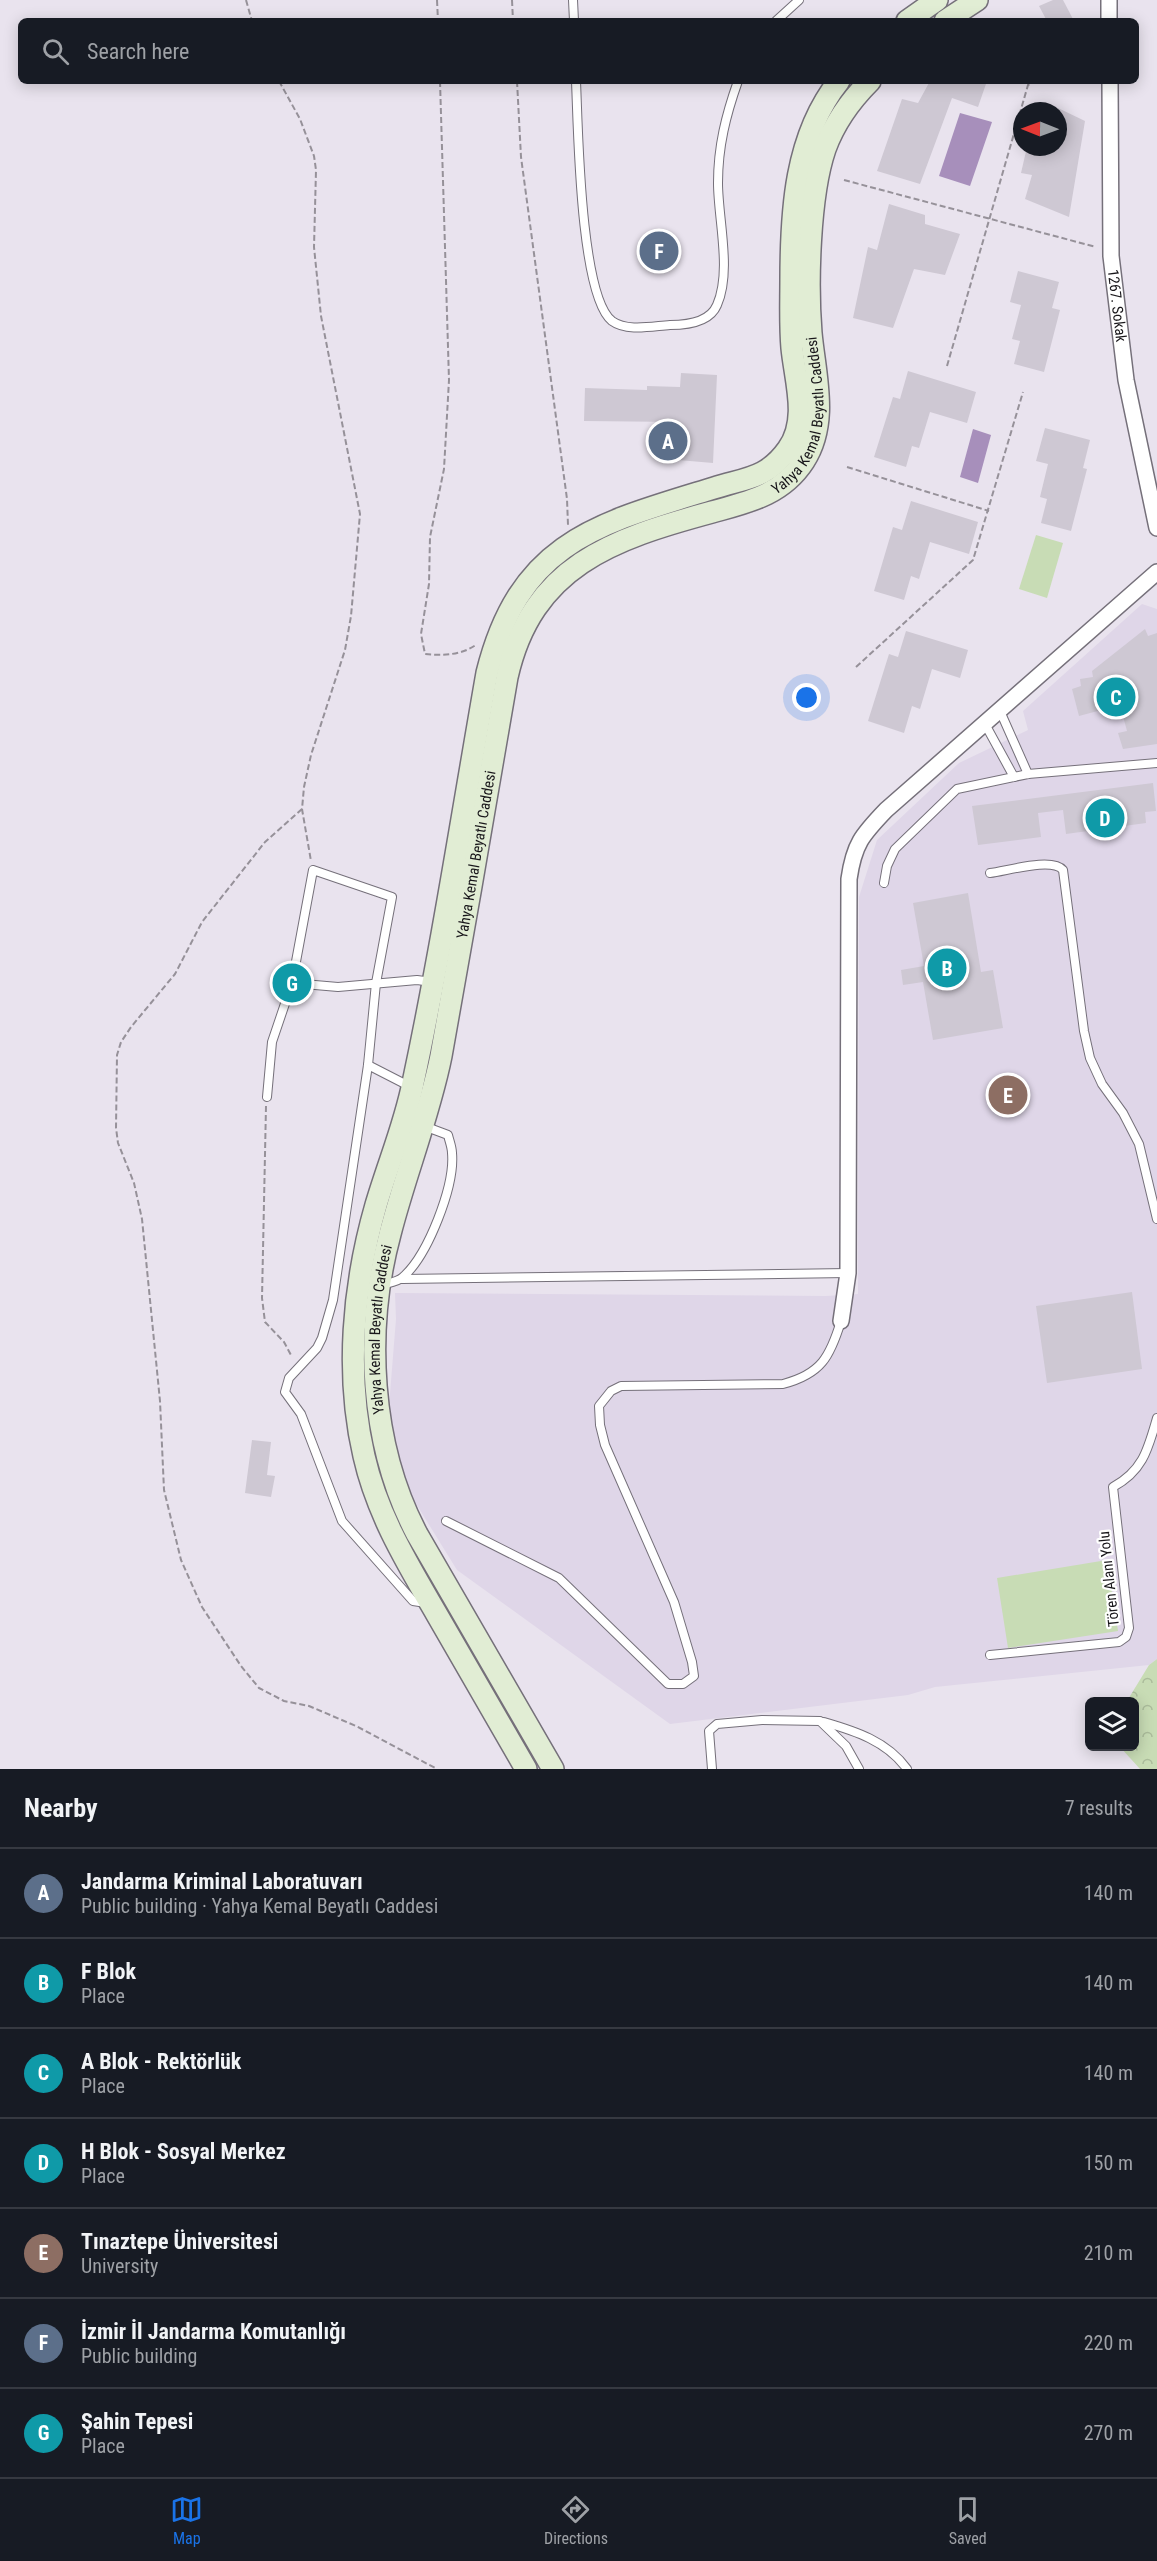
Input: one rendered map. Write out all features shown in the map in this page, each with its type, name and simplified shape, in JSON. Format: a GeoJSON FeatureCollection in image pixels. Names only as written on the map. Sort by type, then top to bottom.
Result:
{"type":"FeatureCollection","features":[{"type":"Feature","properties":{"kind":"main road"},"geometry":{"type":"LineString","coordinates":[[911,18],[937,0]]}},
{"type":"Feature","properties":{"kind":"main road"},"geometry":{"type":"LineString","coordinates":[[950,18],[977,0]]}},
{"type":"Feature","properties":{"kind":"main road","name":"Yahya Kemal Beyatlı Caddesi"},"geometry":{"type":"LineString","coordinates":[[526,1769],[390,1531],[371,1483],[359,1431],[354,1374],[354,1342],[361,1271],[376,1206],[441,1057],[450,943],[492,651],[510,607],[521,589],[562,540],[644,510],[754,478],[779,459],[789,448],[799,416],[790,325],[794,202],[808,138],[821,110],[837,84]]}},
{"type":"Feature","properties":{"kind":"main road","name":"Yahya Kemal Beyatlı Caddesi"},"geometry":{"type":"LineString","coordinates":[[553,1769],[417,1534],[399,1498],[383,1441],[377,1393],[376,1342],[380,1285],[412,1122],[412,1088],[434,983],[450,943],[507,677],[519,639],[537,604],[563,575],[617,544],[654,529],[750,503],[767,495],[783,486],[797,472],[809,452],[817,430],[819,411],[811,333],[810,285],[817,183],[826,148],[833,132],[846,110],[868,84]]}},
{"type":"Feature","properties":{"kind":"street"},"geometry":{"type":"LineString","coordinates":[[1109,0],[1109,18]]}},
{"type":"Feature","properties":{"kind":"street","name":"1267. Sokak"},"geometry":{"type":"LineString","coordinates":[[1110,84],[1111,256],[1126,380],[1157,528]]}},
{"type":"Feature","properties":{"kind":"street"},"geometry":{"type":"LineString","coordinates":[[841,1321],[848,1273],[849,879],[852,861],[861,836],[886,810],[1157,572]]}},
{"type":"Feature","properties":{"kind":"lane"},"geometry":{"type":"LineString","coordinates":[[573,0],[574,18]]}},
{"type":"Feature","properties":{"kind":"lane"},"geometry":{"type":"LineString","coordinates":[[779,18],[799,0]]}},
{"type":"Feature","properties":{"kind":"lane"},"geometry":{"type":"LineString","coordinates":[[576,84],[590,264],[597,296],[602,307],[612,321],[627,327],[689,325],[704,318],[717,307],[721,292],[723,262],[718,156],[722,130],[737,84]]}},
{"type":"Feature","properties":{"kind":"lane"},"geometry":{"type":"LineString","coordinates":[[1000,711],[1028,774]]}},
{"type":"Feature","properties":{"kind":"lane"},"geometry":{"type":"LineString","coordinates":[[985,724],[1014,777]]}},
{"type":"Feature","properties":{"kind":"lane"},"geometry":{"type":"LineString","coordinates":[[884,883],[887,866],[895,849],[957,789],[1028,774],[1157,763]]}},
{"type":"Feature","properties":{"kind":"lane"},"geometry":{"type":"LineString","coordinates":[[990,873],[1045,864],[1055,864],[1063,870],[1084,1031],[1090,1058],[1102,1084],[1127,1119],[1139,1144],[1157,1219]]}},
{"type":"Feature","properties":{"kind":"lane"},"geometry":{"type":"LineString","coordinates":[[267,1097],[272,1042],[292,983],[313,870],[392,897],[376,983],[368,1065],[333,1300],[317,1348],[289,1378],[285,1392],[301,1414],[342,1521],[412,1601],[431,1603]]}},
{"type":"Feature","properties":{"kind":"lane"},"geometry":{"type":"LineString","coordinates":[[292,983],[338,987],[417,980],[434,983]]}},
{"type":"Feature","properties":{"kind":"lane"},"geometry":{"type":"LineString","coordinates":[[368,1065],[412,1088]]}},
{"type":"Feature","properties":{"kind":"lane"},"geometry":{"type":"LineString","coordinates":[[402,1279],[420,1255],[439,1216],[450,1174],[452,1153],[448,1135],[412,1122]]}},
{"type":"Feature","properties":{"kind":"lane"},"geometry":{"type":"LineString","coordinates":[[380,1285],[402,1279],[848,1273]]}},
{"type":"Feature","properties":{"kind":"lane"},"geometry":{"type":"LineString","coordinates":[[446,1521],[559,1578],[668,1684],[683,1684],[694,1676],[674,1602],[605,1445],[600,1425],[599,1406],[611,1391],[621,1386],[783,1384],[804,1378],[828,1355],[841,1321]]}},
{"type":"Feature","properties":{"kind":"lane","name":"Tören Alanı Yolu"},"geometry":{"type":"LineString","coordinates":[[990,1655],[1119,1642],[1126,1638],[1129,1629],[1113,1487],[1125,1480],[1140,1466],[1157,1418]]}},
{"type":"Feature","properties":{"kind":"lane"},"geometry":{"type":"LineString","coordinates":[[712,1769],[709,1731],[717,1724],[762,1720],[820,1721],[853,1730],[873,1739],[891,1752],[907,1769]]}},
{"type":"Feature","properties":{"kind":"lane"},"geometry":{"type":"LineString","coordinates":[[820,1721],[846,1746],[859,1769]]}},
{"type":"Feature","properties":{"kind":"path"},"geometry":{"type":"LineString","coordinates":[[246,0],[251,18]]}},
{"type":"Feature","properties":{"kind":"path"},"geometry":{"type":"LineString","coordinates":[[437,0],[438,18]]}},
{"type":"Feature","properties":{"kind":"path"},"geometry":{"type":"LineString","coordinates":[[512,0],[513,18]]}},
{"type":"Feature","properties":{"kind":"path"},"geometry":{"type":"LineString","coordinates":[[281,84],[300,119],[314,156],[316,170],[314,247],[321,316],[360,514],[352,605],[345,650],[311,755],[302,810],[304,831],[313,870]]}},
{"type":"Feature","properties":{"kind":"path"},"geometry":{"type":"LineString","coordinates":[[440,84],[449,380],[444,469],[430,537],[429,584],[421,634],[425,654],[440,656],[470,649],[480,641]]}},
{"type":"Feature","properties":{"kind":"path"},"geometry":{"type":"LineString","coordinates":[[517,84],[521,157],[567,498],[568,526],[562,540]]}},
{"type":"Feature","properties":{"kind":"path"},"geometry":{"type":"LineString","coordinates":[[947,366],[988,219],[1030,84]]}},
{"type":"Feature","properties":{"kind":"path"},"geometry":{"type":"LineString","coordinates":[[844,180],[1097,247]]}},
{"type":"Feature","properties":{"kind":"path"},"geometry":{"type":"LineString","coordinates":[[856,668],[973,560],[1023,392]]}},
{"type":"Feature","properties":{"kind":"path"},"geometry":{"type":"LineString","coordinates":[[847,467],[989,511]]}},
{"type":"Feature","properties":{"kind":"path"},"geometry":{"type":"LineString","coordinates":[[562,540],[568,526]]}},
{"type":"Feature","properties":{"kind":"path"},"geometry":{"type":"LineString","coordinates":[[302,810],[265,842],[225,890],[202,922],[175,974],[121,1042],[116,1072],[116,1128],[118,1143],[134,1183],[142,1219],[160,1401],[164,1490],[182,1560],[202,1607],[241,1666],[259,1688],[284,1701],[309,1706],[356,1726],[437,1769]]}},
{"type":"Feature","properties":{"kind":"path"},"geometry":{"type":"LineString","coordinates":[[267,1097],[264,1118],[265,1230],[262,1298],[265,1322],[284,1342],[298,1368]]}},
{"type":"Feature","properties":{"kind":"shaded area"},"geometry":{"type":"Polygon","coordinates":[[[960,113],[992,122],[970,186],[939,176],[960,113]]]}},
{"type":"Feature","properties":{"kind":"shaded area"},"geometry":{"type":"Polygon","coordinates":[[[973,429],[991,435],[978,483],[960,477],[973,429]]]}},
{"type":"Feature","properties":{"kind":"shaded area"},"geometry":{"type":"Polygon","coordinates":[[[1142,604],[1157,609],[1157,1659],[1149,1665],[935,1687],[908,1695],[670,1724],[457,1570],[402,1481],[389,1406],[396,1319],[395,1293],[826,1296],[858,1294],[859,897],[877,840],[959,763],[1028,730],[1023,711],[1142,604]]]}},
{"type":"Feature","properties":{"kind":"green space"},"geometry":{"type":"Polygon","coordinates":[[[1036,535],[1063,543],[1047,598],[1019,589],[1036,535]]]}},
{"type":"Feature","properties":{"kind":"green space"},"geometry":{"type":"Polygon","coordinates":[[[1107,1560],[1118,1631],[1008,1648],[997,1578],[1107,1560]]]}},
{"type":"Feature","properties":{"kind":"green space"},"geometry":{"type":"Polygon","coordinates":[[[1157,1659],[1157,1769],[1140,1769],[1124,1751],[1139,1751],[1139,1697],[1129,1697],[1149,1665],[1157,1659]]]}},
{"type":"Feature","properties":{"kind":"building"},"geometry":{"type":"Polygon","coordinates":[[[1053,0],[1063,0],[1072,18],[1045,18],[1039,6],[1053,0]]]}},
{"type":"Feature","properties":{"kind":"building"},"geometry":{"type":"Polygon","coordinates":[[[928,84],[986,84],[978,107],[952,98],[920,184],[877,171],[902,99],[918,103],[928,84]]]}},
{"type":"Feature","properties":{"kind":"building"},"geometry":{"type":"Polygon","coordinates":[[[1067,112],[1085,121],[1069,217],[1025,199],[1032,175],[1021,173],[1025,156],[1067,156],[1067,112]]]}},
{"type":"Feature","properties":{"kind":"building"},"geometry":{"type":"Polygon","coordinates":[[[889,204],[925,215],[925,224],[960,234],[945,275],[914,269],[893,328],[853,318],[868,247],[877,250],[889,204]]]}},
{"type":"Feature","properties":{"kind":"building"},"geometry":{"type":"Polygon","coordinates":[[[1018,271],[1059,282],[1052,308],[1060,310],[1044,372],[1014,364],[1020,341],[1012,339],[1021,305],[1010,302],[1018,271]]]}},
{"type":"Feature","properties":{"kind":"building"},"geometry":{"type":"Polygon","coordinates":[[[908,371],[976,392],[967,423],[930,412],[919,448],[912,446],[906,467],[874,457],[893,397],[900,399],[908,371]]]}},
{"type":"Feature","properties":{"kind":"building"},"geometry":{"type":"Polygon","coordinates":[[[681,373],[717,375],[713,463],[678,460],[679,422],[584,421],[585,388],[647,390],[647,386],[680,387],[681,373]]]}},
{"type":"Feature","properties":{"kind":"building"},"geometry":{"type":"Polygon","coordinates":[[[1045,428],[1090,440],[1083,468],[1087,469],[1071,531],[1041,523],[1047,499],[1040,497],[1048,464],[1036,461],[1045,428]]]}},
{"type":"Feature","properties":{"kind":"building"},"geometry":{"type":"Polygon","coordinates":[[[911,501],[978,522],[969,554],[930,542],[919,579],[911,576],[904,600],[874,591],[893,527],[902,530],[911,501]]]}},
{"type":"Feature","properties":{"kind":"building"},"geometry":{"type":"Polygon","coordinates":[[[1145,629],[1148,636],[1157,633],[1157,744],[1123,749],[1118,733],[1127,731],[1120,705],[1079,716],[1072,689],[1081,686],[1080,679],[1093,677],[1092,671],[1145,629]]]}},
{"type":"Feature","properties":{"kind":"building"},"geometry":{"type":"Polygon","coordinates":[[[906,631],[968,650],[960,678],[932,669],[920,709],[912,706],[904,733],[868,721],[889,654],[898,657],[906,631]]]}},
{"type":"Feature","properties":{"kind":"building"},"geometry":{"type":"Polygon","coordinates":[[[1153,783],[1156,811],[1145,812],[1146,823],[1066,834],[1063,810],[1038,813],[1041,837],[978,845],[972,806],[1153,783]]]}},
{"type":"Feature","properties":{"kind":"building"},"geometry":{"type":"Polygon","coordinates":[[[968,893],[981,972],[993,970],[1003,1028],[933,1040],[923,982],[903,985],[901,970],[924,966],[913,903],[968,893]]]}},
{"type":"Feature","properties":{"kind":"building"},"geometry":{"type":"Polygon","coordinates":[[[1132,1292],[1142,1369],[1047,1383],[1036,1306],[1132,1292]]]}},
{"type":"Feature","properties":{"kind":"building"},"geometry":{"type":"Polygon","coordinates":[[[252,1440],[271,1442],[267,1475],[275,1476],[271,1497],[245,1493],[252,1440]]]}},
{"type":"Feature","properties":{"kind":"place","name":"İzmir İl Jandarma Komutanlığı"},"geometry":{"type":"Point","coordinates":[659,251]}},
{"type":"Feature","properties":{"kind":"place","name":"Jandarma Kriminal Laboratuvarı"},"geometry":{"type":"Point","coordinates":[668,441]}},
{"type":"Feature","properties":{"kind":"place","name":"A Blok - Rektörlük"},"geometry":{"type":"Point","coordinates":[1116,697]}},
{"type":"Feature","properties":{"kind":"place","name":"H Blok - Sosyal Merkez"},"geometry":{"type":"Point","coordinates":[1105,818]}},
{"type":"Feature","properties":{"kind":"place","name":"F Blok"},"geometry":{"type":"Point","coordinates":[947,968]}},
{"type":"Feature","properties":{"kind":"place","name":"Şahin Tepesi"},"geometry":{"type":"Point","coordinates":[292,983]}},
{"type":"Feature","properties":{"kind":"place","name":"Tınaztepe Üniversitesi"},"geometry":{"type":"Point","coordinates":[1008,1095]}}]}
